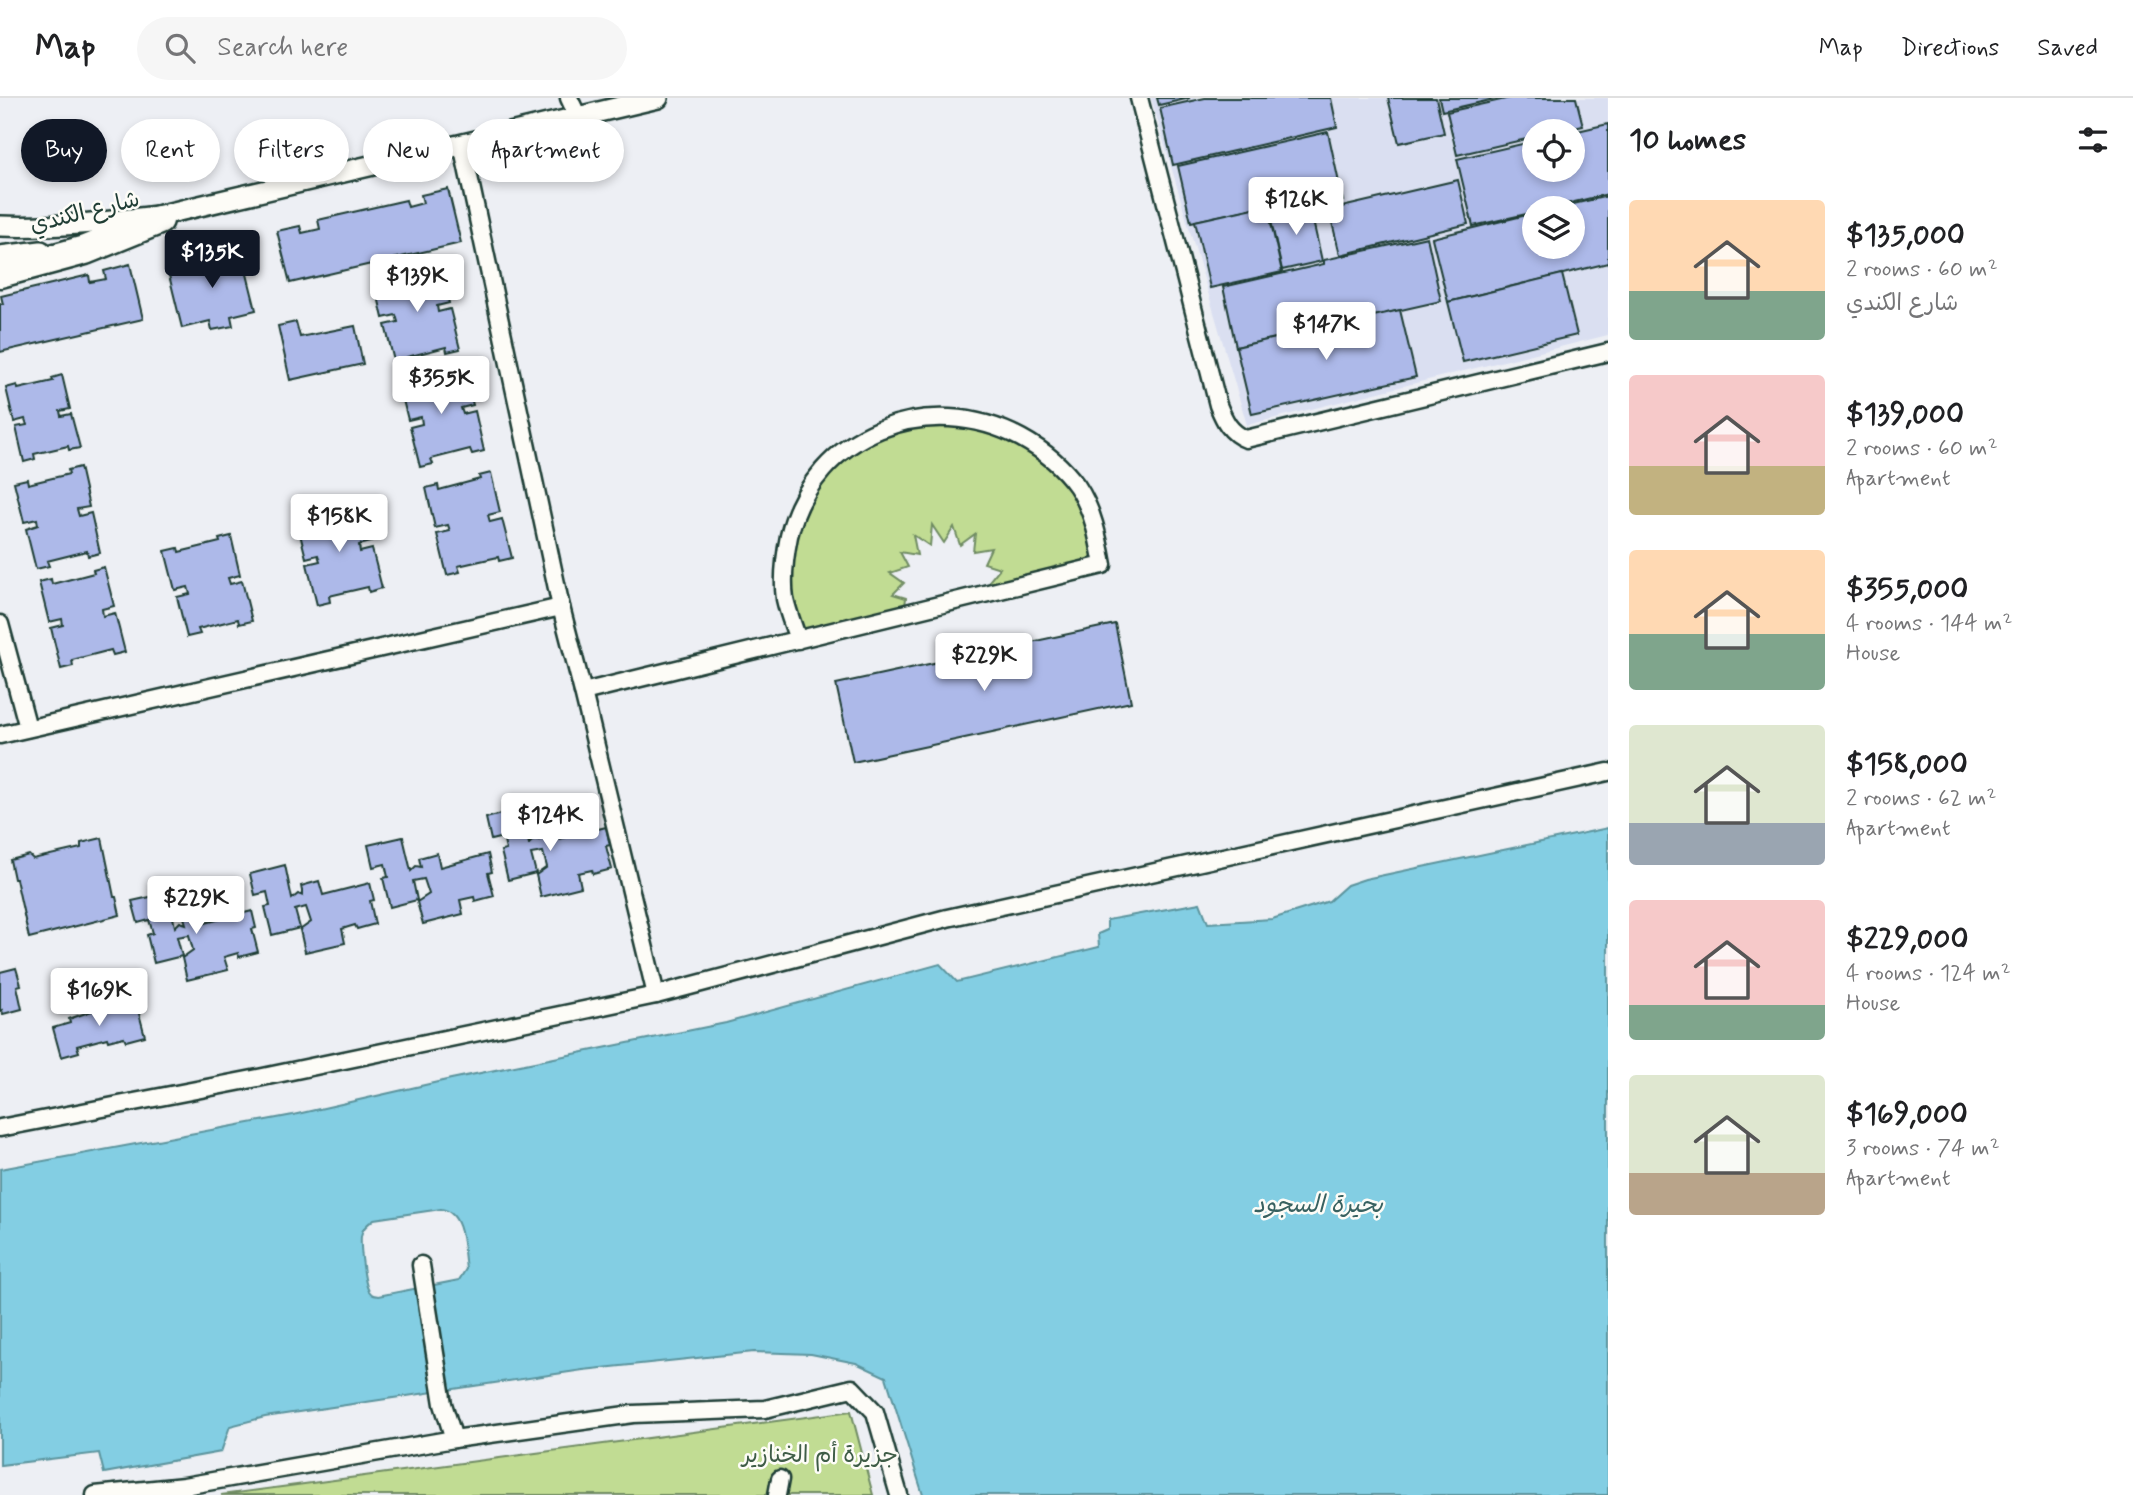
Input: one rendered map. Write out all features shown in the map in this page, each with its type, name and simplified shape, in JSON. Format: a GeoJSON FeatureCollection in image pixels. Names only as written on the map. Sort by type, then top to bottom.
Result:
{"type":"FeatureCollection","features":[{"type":"Feature","properties":{"kind":"highway"},"geometry":{"type":"LineString","coordinates":[[0,274],[85,250],[159,220]]}},
{"type":"Feature","properties":{"kind":"street"},"geometry":{"type":"LineString","coordinates":[[569,98],[578,117]]}},
{"type":"Feature","properties":{"kind":"street","name":"شارع الكندي"},"geometry":{"type":"LineString","coordinates":[[0,226],[93,224],[157,216],[657,98]]}},
{"type":"Feature","properties":{"kind":"street"},"geometry":{"type":"LineString","coordinates":[[1139,98],[1218,405],[1224,419],[1237,436],[1246,439],[1608,352]]}},
{"type":"Feature","properties":{"kind":"street"},"geometry":{"type":"LineString","coordinates":[[462,144],[561,607],[656,995]]}},
{"type":"Feature","properties":{"kind":"street","name":"شارع الكندي"},"geometry":{"type":"LineString","coordinates":[[0,256],[55,249],[221,201]]}},
{"type":"Feature","properties":{"kind":"street"},"geometry":{"type":"LineString","coordinates":[[583,692],[798,640],[1103,565],[1097,526],[1077,486],[1045,451],[1007,430],[963,418],[926,417],[889,425],[860,438],[835,457],[807,491],[793,519],[784,558],[785,599],[798,640]]}},
{"type":"Feature","properties":{"kind":"street"},"geometry":{"type":"LineString","coordinates":[[0,735],[561,607]]}},
{"type":"Feature","properties":{"kind":"street"},"geometry":{"type":"LineString","coordinates":[[0,624],[28,728]]}},
{"type":"Feature","properties":{"kind":"street"},"geometry":{"type":"LineString","coordinates":[[0,1128],[258,1078],[656,995],[947,918],[1608,772]]}},
{"type":"Feature","properties":{"kind":"street"},"geometry":{"type":"LineString","coordinates":[[421,1265],[443,1404],[454,1439]]}},
{"type":"Feature","properties":{"kind":"street"},"geometry":{"type":"LineString","coordinates":[[95,1495],[184,1486],[454,1439],[633,1414],[765,1409],[852,1388],[875,1412],[899,1495]]}},
{"type":"Feature","properties":{"kind":"shaded area"},"geometry":{"type":"Polygon","coordinates":[[[1151,98],[1608,98],[1608,335],[1247,425],[1151,98]]]}},
{"type":"Feature","properties":{"kind":"green space"},"geometry":{"type":"Polygon","coordinates":[[[956,425],[985,430],[1016,440],[1052,464],[1065,480],[1085,519],[1095,562],[994,585],[990,580],[1000,568],[984,563],[991,548],[973,551],[975,534],[960,545],[954,527],[944,543],[932,525],[930,546],[913,535],[917,555],[900,552],[908,567],[890,573],[904,583],[893,594],[906,598],[905,606],[803,630],[793,602],[791,553],[796,523],[809,498],[841,464],[877,440],[926,427],[956,425]]]}},
{"type":"Feature","properties":{"kind":"green space","name":"جزيرة أم الخنازير"},"geometry":{"type":"Polygon","coordinates":[[[851,1411],[873,1495],[221,1495],[851,1411]]]}},
{"type":"Feature","properties":{"kind":"water","name":"بحيرة السجود"},"geometry":{"type":"Polygon","coordinates":[[[1608,828],[1608,1495],[923,1495],[886,1377],[856,1363],[811,1354],[754,1352],[583,1370],[265,1417],[230,1426],[221,1452],[104,1473],[99,1453],[0,1465],[0,1169],[293,1115],[451,1079],[726,1023],[940,964],[957,982],[1099,947],[1098,934],[1107,930],[1107,920],[1200,903],[1208,923],[1272,919],[1329,901],[1347,885],[1608,828]],[[441,1209],[374,1219],[366,1226],[362,1233],[361,1247],[365,1281],[371,1293],[378,1296],[459,1280],[466,1269],[463,1243],[459,1225],[449,1212],[441,1209]]]}},
{"type":"Feature","properties":{"kind":"building"},"geometry":{"type":"Polygon","coordinates":[[[1157,98],[1190,98],[1159,105],[1157,98]]]}},
{"type":"Feature","properties":{"kind":"building"},"geometry":{"type":"Polygon","coordinates":[[[1205,98],[1331,98],[1337,127],[1173,165],[1160,108],[1205,98]]]}},
{"type":"Feature","properties":{"kind":"building"},"geometry":{"type":"Polygon","coordinates":[[[1388,98],[1436,98],[1444,133],[1399,143],[1388,98]]]}},
{"type":"Feature","properties":{"kind":"building"},"geometry":{"type":"Polygon","coordinates":[[[1439,98],[1499,98],[1442,111],[1439,98]]]}},
{"type":"Feature","properties":{"kind":"building"},"geometry":{"type":"Polygon","coordinates":[[[1510,98],[1576,98],[1581,119],[1522,119],[1522,140],[1457,155],[1447,112],[1510,98]]]}},
{"type":"Feature","properties":{"kind":"building"},"geometry":{"type":"Polygon","coordinates":[[[1608,124],[1608,194],[1585,199],[1585,196],[1522,196],[1522,215],[1473,226],[1457,159],[1522,144],[1522,182],[1585,182],[1585,129],[1608,124]]]}},
{"type":"Feature","properties":{"kind":"building"},"geometry":{"type":"Polygon","coordinates":[[[1328,132],[1343,201],[1310,208],[1309,203],[1289,207],[1287,201],[1191,222],[1178,166],[1328,132]]]}},
{"type":"Feature","properties":{"kind":"building"},"geometry":{"type":"Polygon","coordinates":[[[1458,180],[1468,224],[1340,255],[1329,210],[1458,180]]]}},
{"type":"Feature","properties":{"kind":"building"},"geometry":{"type":"Polygon","coordinates":[[[448,189],[461,243],[290,283],[277,231],[300,226],[302,233],[320,229],[318,220],[406,200],[408,207],[423,203],[421,195],[448,189]]]}},
{"type":"Feature","properties":{"kind":"building"},"geometry":{"type":"Polygon","coordinates":[[[1608,196],[1608,263],[1448,302],[1432,238],[1522,216],[1522,259],[1585,259],[1585,201],[1608,196]]]}},
{"type":"Feature","properties":{"kind":"building"},"geometry":{"type":"Polygon","coordinates":[[[1309,203],[1322,261],[1282,270],[1269,212],[1309,203]]]}},
{"type":"Feature","properties":{"kind":"building"},"geometry":{"type":"Polygon","coordinates":[[[1267,205],[1282,272],[1210,288],[1195,221],[1267,205]]]}},
{"type":"Feature","properties":{"kind":"building"},"geometry":{"type":"Polygon","coordinates":[[[1427,237],[1441,301],[1236,347],[1223,287],[1324,264],[1324,260],[1427,237]]]}},
{"type":"Feature","properties":{"kind":"building"},"geometry":{"type":"Polygon","coordinates":[[[241,250],[256,310],[231,316],[233,326],[212,330],[210,321],[182,328],[167,267],[241,250]]]}},
{"type":"Feature","properties":{"kind":"building"},"geometry":{"type":"Polygon","coordinates":[[[130,264],[143,319],[0,352],[0,304],[3,304],[1,296],[89,275],[90,282],[106,279],[104,271],[130,264]]]}},
{"type":"Feature","properties":{"kind":"building"},"geometry":{"type":"Polygon","coordinates":[[[439,264],[449,303],[437,306],[438,312],[450,309],[460,349],[447,352],[446,347],[407,357],[408,362],[395,365],[385,325],[398,322],[396,315],[383,318],[374,279],[386,275],[387,280],[429,270],[428,266],[439,264]]]}},
{"type":"Feature","properties":{"kind":"building"},"geometry":{"type":"Polygon","coordinates":[[[1562,274],[1577,335],[1463,362],[1448,302],[1562,274]]]}},
{"type":"Feature","properties":{"kind":"building"},"geometry":{"type":"Polygon","coordinates":[[[1400,310],[1416,377],[1252,414],[1236,347],[1400,310]]]}},
{"type":"Feature","properties":{"kind":"building"},"geometry":{"type":"Polygon","coordinates":[[[296,322],[300,337],[355,326],[363,364],[290,380],[278,326],[296,322]]]}},
{"type":"Feature","properties":{"kind":"building"},"geometry":{"type":"Polygon","coordinates":[[[463,366],[473,405],[461,408],[463,414],[475,411],[484,451],[472,454],[470,449],[431,459],[433,464],[420,467],[410,427],[422,424],[421,417],[408,420],[398,380],[411,377],[412,382],[453,372],[452,368],[463,366]]]}},
{"type":"Feature","properties":{"kind":"building"},"geometry":{"type":"Polygon","coordinates":[[[62,375],[70,409],[60,411],[61,416],[71,414],[80,448],[69,450],[68,446],[34,454],[35,459],[24,462],[16,427],[27,425],[25,419],[14,422],[6,388],[17,385],[18,389],[53,381],[52,378],[62,375]]]}},
{"type":"Feature","properties":{"kind":"building"},"geometry":{"type":"Polygon","coordinates":[[[80,467],[89,507],[77,509],[79,516],[91,513],[100,553],[88,556],[87,551],[47,561],[49,566],[36,569],[26,529],[38,525],[37,519],[24,522],[14,482],[27,479],[28,484],[69,474],[68,470],[80,467]]]}},
{"type":"Feature","properties":{"kind":"building"},"geometry":{"type":"Polygon","coordinates":[[[491,473],[500,512],[488,515],[490,522],[502,519],[512,558],[499,561],[498,557],[458,566],[460,572],[447,575],[437,534],[450,531],[448,525],[435,528],[426,488],[438,485],[439,490],[480,479],[479,476],[491,473]]]}},
{"type":"Feature","properties":{"kind":"building"},"geometry":{"type":"Polygon","coordinates":[[[361,503],[371,542],[359,545],[360,552],[372,549],[382,588],[369,592],[368,587],[329,596],[330,602],[317,605],[307,564],[320,561],[318,555],[306,558],[296,518],[308,515],[309,520],[350,510],[350,506],[361,503]]]}},
{"type":"Feature","properties":{"kind":"building"},"geometry":{"type":"Polygon","coordinates":[[[231,536],[240,575],[228,578],[230,584],[242,581],[252,621],[239,624],[238,619],[198,629],[200,634],[187,637],[177,597],[190,594],[188,587],[175,590],[165,551],[178,548],[179,552],[220,542],[219,539],[231,536]]]}},
{"type":"Feature","properties":{"kind":"building"},"geometry":{"type":"Polygon","coordinates":[[[104,567],[114,606],[102,609],[103,616],[115,613],[125,652],[113,655],[111,650],[72,660],[73,666],[61,669],[51,628],[63,625],[62,619],[49,622],[39,582],[51,579],[52,584],[94,573],[93,570],[104,567]]]}},
{"type":"Feature","properties":{"kind":"building"},"geometry":{"type":"Polygon","coordinates":[[[1115,624],[1131,702],[853,762],[836,684],[1115,624]]]}},
{"type":"Feature","properties":{"kind":"building"},"geometry":{"type":"Polygon","coordinates":[[[521,809],[529,844],[534,839],[539,840],[537,830],[555,826],[559,839],[606,827],[610,845],[606,846],[612,869],[593,874],[592,870],[578,873],[581,887],[541,897],[536,875],[547,867],[543,852],[531,854],[536,873],[508,880],[501,851],[506,850],[503,837],[491,840],[486,818],[521,809]]]}},
{"type":"Feature","properties":{"kind":"building"},"geometry":{"type":"Polygon","coordinates":[[[403,837],[411,871],[416,866],[421,867],[419,858],[437,853],[440,867],[488,854],[492,872],[488,873],[494,896],[475,901],[474,897],[460,900],[463,914],[423,924],[417,902],[429,894],[424,879],[413,881],[417,900],[390,907],[383,878],[388,877],[385,864],[373,867],[368,845],[403,837]]]}},
{"type":"Feature","properties":{"kind":"building"},"geometry":{"type":"Polygon","coordinates":[[[102,838],[120,915],[29,938],[10,860],[29,855],[33,859],[81,848],[81,843],[102,838]]]}},
{"type":"Feature","properties":{"kind":"building"},"geometry":{"type":"Polygon","coordinates":[[[285,865],[292,899],[298,894],[303,896],[301,886],[319,881],[323,895],[370,883],[374,900],[370,901],[375,924],[357,929],[355,925],[342,929],[345,943],[305,952],[300,930],[311,922],[306,907],[295,910],[300,928],[272,935],[265,907],[270,906],[267,892],[255,895],[250,874],[285,865]]]}},
{"type":"Feature","properties":{"kind":"building"},"geometry":{"type":"Polygon","coordinates":[[[168,893],[175,927],[180,922],[186,924],[183,914],[201,909],[205,923],[252,911],[256,928],[252,929],[258,952],[239,957],[238,953],[224,957],[228,970],[187,980],[182,958],[193,950],[189,935],[177,937],[182,956],[154,963],[147,935],[153,933],[149,920],[138,923],[132,901],[168,893]]]}},
{"type":"Feature","properties":{"kind":"building"},"geometry":{"type":"Polygon","coordinates":[[[16,968],[21,985],[17,986],[22,1009],[3,1014],[2,1010],[0,1011],[0,972],[16,968]]]}},
{"type":"Feature","properties":{"kind":"building"},"geometry":{"type":"Polygon","coordinates":[[[137,1006],[145,1036],[126,1041],[124,1037],[108,1041],[107,1038],[77,1046],[79,1052],[61,1057],[53,1028],[100,1008],[101,1011],[119,1007],[120,1010],[137,1006]]]}}]}
